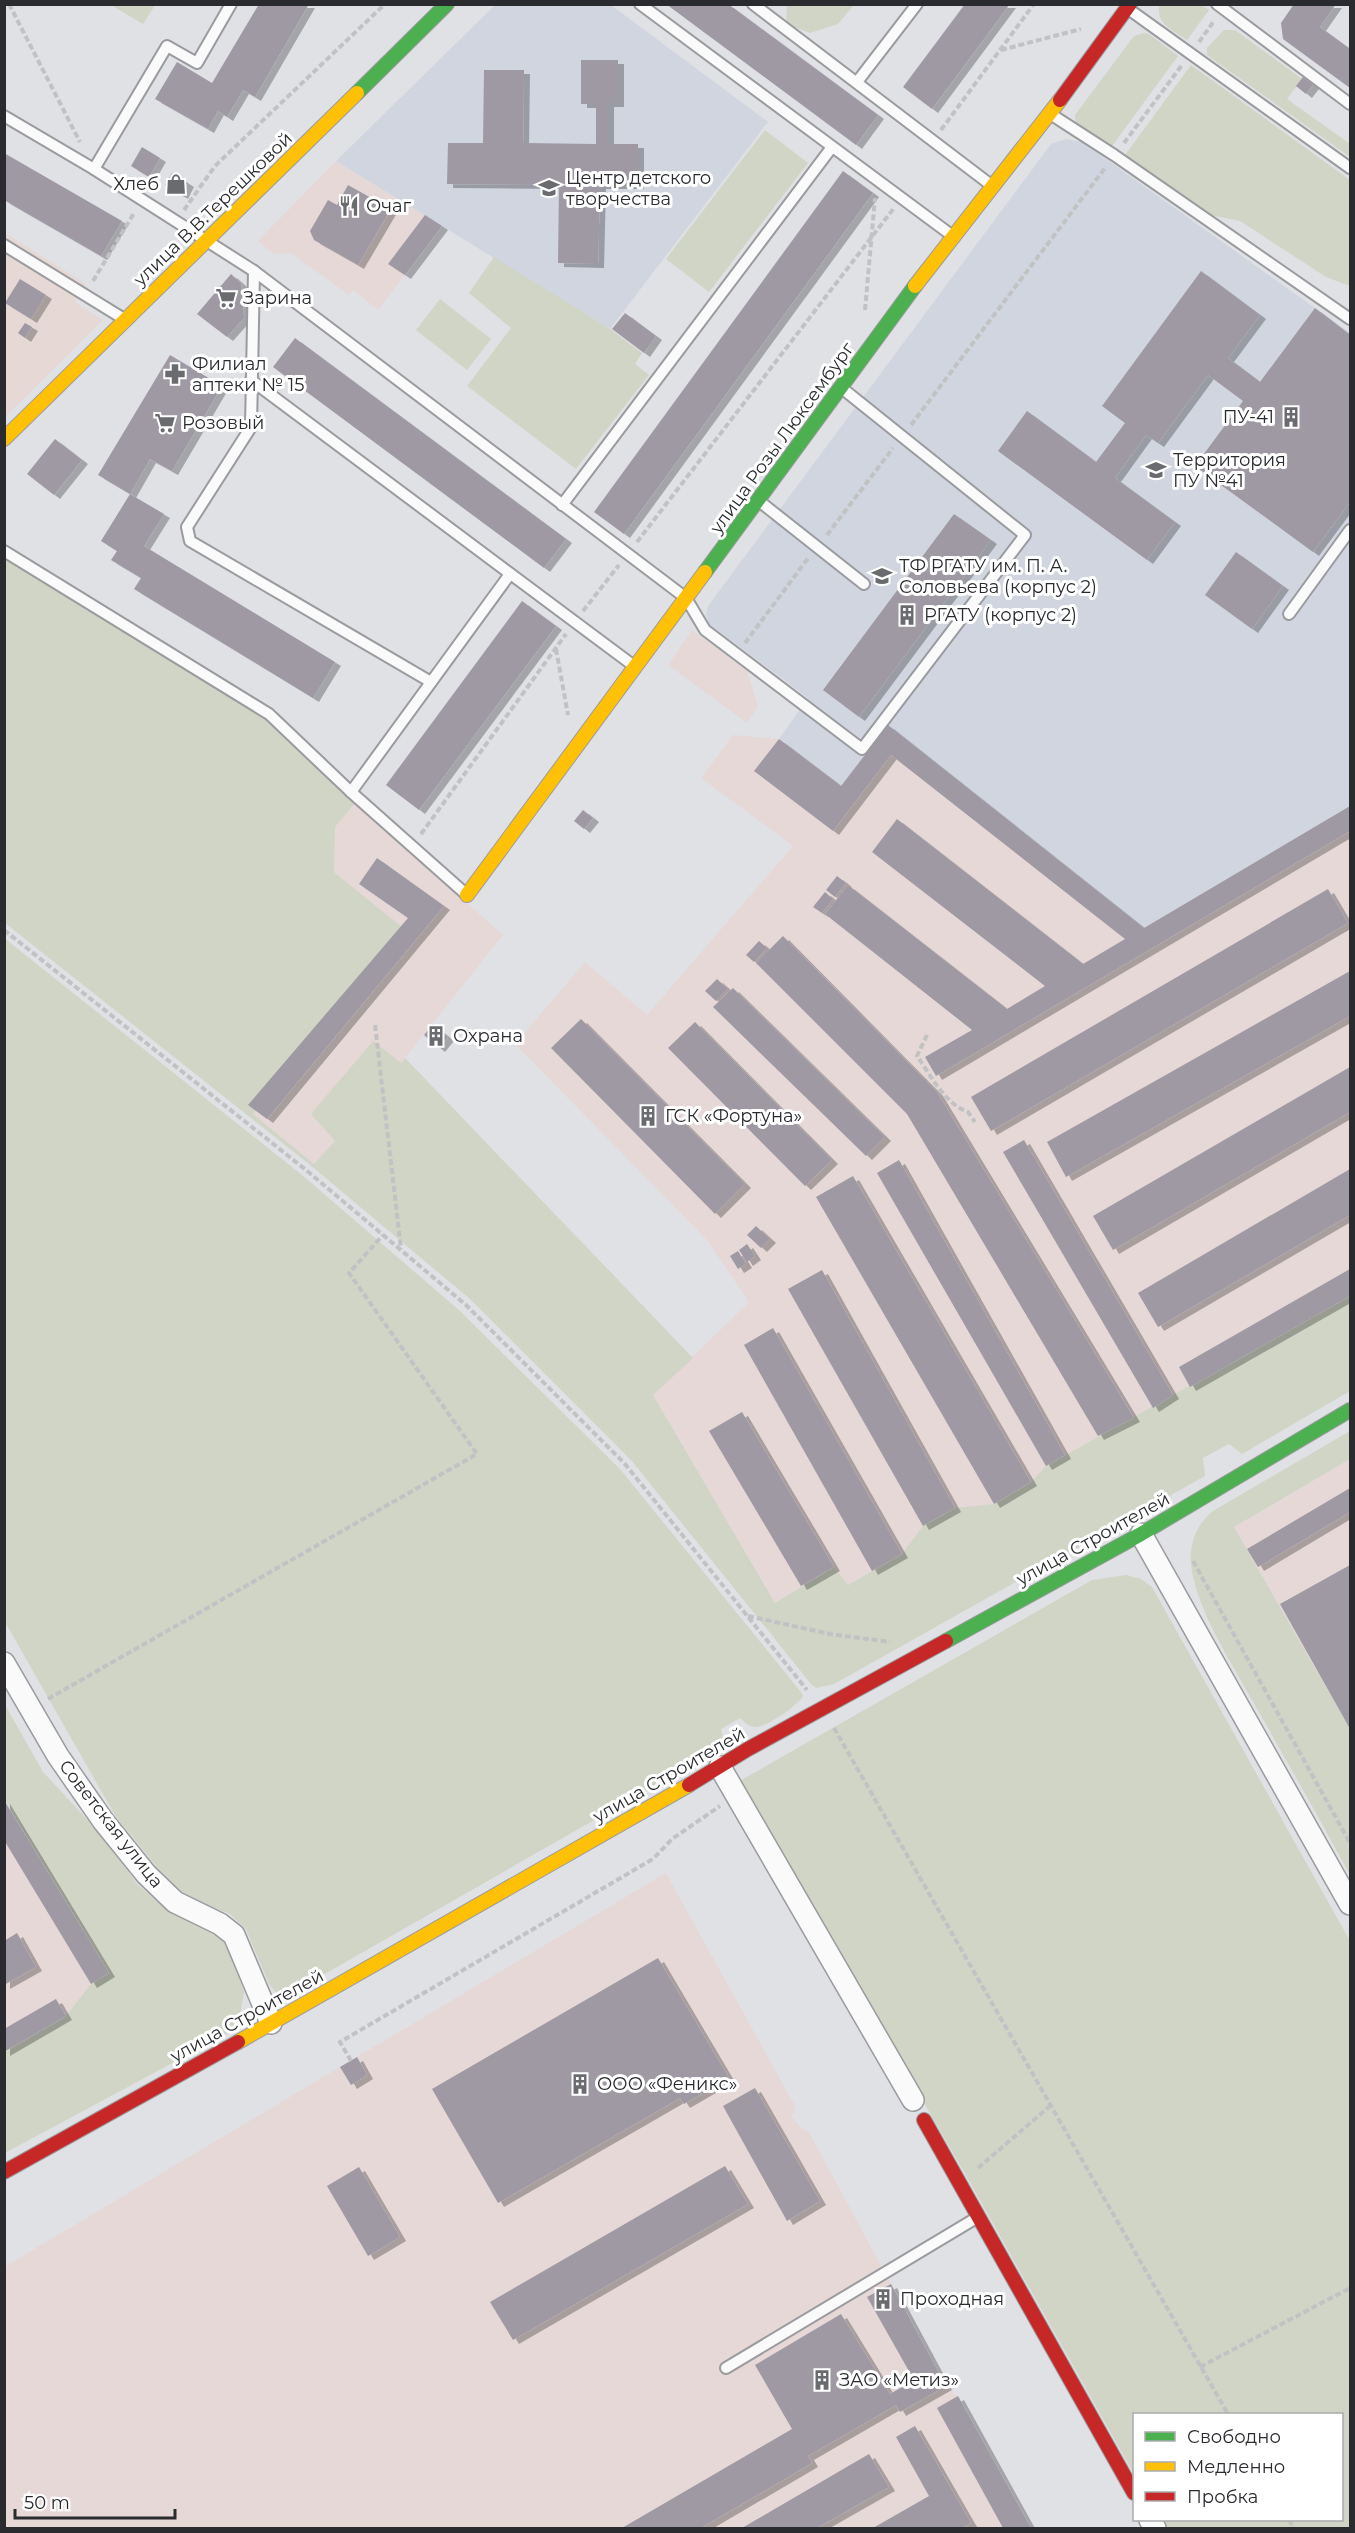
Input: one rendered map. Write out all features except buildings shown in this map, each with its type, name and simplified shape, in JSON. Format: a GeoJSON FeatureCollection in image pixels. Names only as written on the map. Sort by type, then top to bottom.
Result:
{"type":"FeatureCollection","features":[{"type":"Feature","properties":{"kind":"street","name":"улица В.В.Терешковой"},"geometry":{"type":"LineString","coordinates":[[4,439],[447,4]]}},
{"type":"Feature","properties":{"kind":"street","name":"улица Розы Люксембург"},"geometry":{"type":"LineString","coordinates":[[467,895],[952,236],[1049,114],[1128,6]]}},
{"type":"Feature","properties":{"kind":"street","name":"улица Строителей"},"geometry":{"type":"LineString","coordinates":[[4,2172],[271,2023],[822,1708],[1141,1534],[1350,1410]]}},
{"type":"Feature","properties":{"kind":"street"},"geometry":{"type":"LineString","coordinates":[[1141,1534],[1350,1904]]}},
{"type":"Feature","properties":{"kind":"street","name":"Советская улица"},"geometry":{"type":"LineString","coordinates":[[4,1663],[58,1756],[104,1822],[146,1874],[175,1902],[220,1924],[234,1935],[243,1951],[271,2023]]}},
{"type":"Feature","properties":{"kind":"street"},"geometry":{"type":"LineString","coordinates":[[720,1767],[913,2100]]}},
{"type":"Feature","properties":{"kind":"street"},"geometry":{"type":"LineString","coordinates":[[924,2120],[1133,2491]]}},
{"type":"Feature","properties":{"kind":"lane"},"geometry":{"type":"LineString","coordinates":[[94,169],[166,46],[197,63],[231,4]]}},
{"type":"Feature","properties":{"kind":"lane"},"geometry":{"type":"LineString","coordinates":[[640,4],[952,236]]}},
{"type":"Feature","properties":{"kind":"lane"},"geometry":{"type":"LineString","coordinates":[[753,4],[992,185]]}},
{"type":"Feature","properties":{"kind":"lane"},"geometry":{"type":"LineString","coordinates":[[857,82],[917,4]]}},
{"type":"Feature","properties":{"kind":"lane"},"geometry":{"type":"LineString","coordinates":[[1128,6],[1190,54],[1350,168]]}},
{"type":"Feature","properties":{"kind":"lane"},"geometry":{"type":"LineString","coordinates":[[1220,7],[1350,104]]}},
{"type":"Feature","properties":{"kind":"lane"},"geometry":{"type":"LineString","coordinates":[[1049,114],[1114,155],[1350,319]]}},
{"type":"Feature","properties":{"kind":"lane"},"geometry":{"type":"LineString","coordinates":[[4,116],[177,220],[254,271],[686,598],[705,630],[862,749],[1025,535],[841,387]]}},
{"type":"Feature","properties":{"kind":"lane"},"geometry":{"type":"LineString","coordinates":[[562,505],[832,147]]}},
{"type":"Feature","properties":{"kind":"lane"},"geometry":{"type":"LineString","coordinates":[[4,245],[125,320]]}},
{"type":"Feature","properties":{"kind":"lane"},"geometry":{"type":"LineString","coordinates":[[254,271],[251,427],[187,527],[190,542],[431,682]]}},
{"type":"Feature","properties":{"kind":"lane"},"geometry":{"type":"LineString","coordinates":[[251,380],[634,666]]}},
{"type":"Feature","properties":{"kind":"lane"},"geometry":{"type":"LineString","coordinates":[[758,501],[864,584]]}},
{"type":"Feature","properties":{"kind":"lane"},"geometry":{"type":"LineString","coordinates":[[1289,614],[1350,530]]}},
{"type":"Feature","properties":{"kind":"lane"},"geometry":{"type":"LineString","coordinates":[[4,551],[269,714],[351,792],[467,895]]}},
{"type":"Feature","properties":{"kind":"lane"},"geometry":{"type":"LineString","coordinates":[[351,792],[510,574]]}},
{"type":"Feature","properties":{"kind":"lane"},"geometry":{"type":"LineString","coordinates":[[726,2368],[980,2216]]}},
{"type":"Feature","properties":{"kind":"path"},"geometry":{"type":"LineString","coordinates":[[9,4],[94,169]]}},
{"type":"Feature","properties":{"kind":"path"},"geometry":{"type":"LineString","coordinates":[[177,220],[215,166],[385,4]]}},
{"type":"Feature","properties":{"kind":"path"},"geometry":{"type":"LineString","coordinates":[[933,140],[1034,4]]}},
{"type":"Feature","properties":{"kind":"path"},"geometry":{"type":"LineString","coordinates":[[738,653],[1190,54],[1220,7]]}},
{"type":"Feature","properties":{"kind":"path"},"geometry":{"type":"LineString","coordinates":[[1000,50],[1087,27]]}},
{"type":"Feature","properties":{"kind":"path"},"geometry":{"type":"LineString","coordinates":[[864,316],[876,180]]}},
{"type":"Feature","properties":{"kind":"path"},"geometry":{"type":"LineString","coordinates":[[412,846],[575,622],[901,198]]}},
{"type":"Feature","properties":{"kind":"path"},"geometry":{"type":"LineString","coordinates":[[85,295],[142,199]]}},
{"type":"Feature","properties":{"kind":"path"},"geometry":{"type":"LineString","coordinates":[[556,648],[573,749]]}},
{"type":"Feature","properties":{"kind":"path"},"geometry":{"type":"LineString","coordinates":[[4,930],[306,1170],[466,1305],[625,1464],[822,1708],[1227,2413]]}},
{"type":"Feature","properties":{"kind":"path"},"geometry":{"type":"LineString","coordinates":[[375,1025],[401,1250]]}},
{"type":"Feature","properties":{"kind":"path"},"geometry":{"type":"LineString","coordinates":[[927,1035],[917,1056],[945,1096],[957,1108],[968,1112],[975,1122]]}},
{"type":"Feature","properties":{"kind":"path"},"geometry":{"type":"LineString","coordinates":[[31,1709],[477,1455],[349,1273],[383,1234]]}},
{"type":"Feature","properties":{"kind":"path"},"geometry":{"type":"LineString","coordinates":[[1193,1562],[1350,1842]]}},
{"type":"Feature","properties":{"kind":"path"},"geometry":{"type":"LineString","coordinates":[[747,1616],[830,1634],[897,1643]]}},
{"type":"Feature","properties":{"kind":"path"},"geometry":{"type":"LineString","coordinates":[[351,2061],[340,2042],[653,1859],[672,1839],[736,1795]]}},
{"type":"Feature","properties":{"kind":"path"},"geometry":{"type":"LineString","coordinates":[[960,2183],[1050,2106]]}},
{"type":"Feature","properties":{"kind":"path"},"geometry":{"type":"LineString","coordinates":[[1200,2367],[1350,2288]]}},
{"type":"Feature","properties":{"kind":"shaded area","name":"Центр детского творчества"},"geometry":{"type":"Polygon","coordinates":[[[495,5],[611,5],[768,122],[610,329],[336,161],[495,5]]]}},
{"type":"Feature","properties":{"kind":"shaded area","name":"Территория ПУ №41"},"geometry":{"type":"Polygon","coordinates":[[[1066,139],[1082,142],[1350,333],[1350,806],[1144,928],[888,726],[841,786],[779,739],[808,698],[709,624],[706,614],[708,606],[1051,144],[1066,139]]]}},
{"type":"Feature","properties":{"kind":"shaded area"},"geometry":{"type":"Polygon","coordinates":[[[336,161],[442,226],[378,310],[353,290],[349,295],[291,253],[274,254],[258,241],[336,161]]]}},
{"type":"Feature","properties":{"kind":"shaded area"},"geometry":{"type":"Polygon","coordinates":[[[5,233],[86,284],[75,302],[103,320],[5,417],[5,233]]]}},
{"type":"Feature","properties":{"kind":"shaded area"},"geometry":{"type":"Polygon","coordinates":[[[692,630],[747,671],[758,706],[747,723],[668,665],[692,630]]]}},
{"type":"Feature","properties":{"kind":"shaded area"},"geometry":{"type":"Polygon","coordinates":[[[888,725],[1144,928],[1350,806],[1350,1296],[1046,1466],[1031,1482],[994,1504],[955,1509],[923,1526],[902,1554],[847,1585],[834,1567],[775,1603],[653,1395],[749,1302],[707,1240],[515,1044],[585,962],[647,1015],[793,846],[701,778],[733,735],[779,739],[841,786],[888,725]]]}},
{"type":"Feature","properties":{"kind":"shaded area"},"geometry":{"type":"Polygon","coordinates":[[[355,803],[503,935],[401,1063],[312,1114],[335,1141],[314,1164],[253,1114],[408,932],[334,872],[335,827],[355,803]]]}},
{"type":"Feature","properties":{"kind":"shaded area"},"geometry":{"type":"Polygon","coordinates":[[[1350,1459],[1350,1729],[1234,1527],[1350,1459]]]}},
{"type":"Feature","properties":{"kind":"shaded area"},"geometry":{"type":"Polygon","coordinates":[[[4,1800],[109,1973],[91,1984],[66,2016],[4,2052],[4,1800]]]}},
{"type":"Feature","properties":{"kind":"shaded area"},"geometry":{"type":"Polygon","coordinates":[[[666,1873],[795,2106],[792,2116],[799,2126],[810,2134],[946,2386],[958,2397],[1031,2528],[5,2528],[4,2267],[666,1873]]]}},
{"type":"Feature","properties":{"kind":"green space"},"geometry":{"type":"Polygon","coordinates":[[[1160,4],[1201,5],[1209,10],[1187,40],[1162,21],[1159,11],[1160,4]]]}},
{"type":"Feature","properties":{"kind":"green space"},"geometry":{"type":"Polygon","coordinates":[[[111,5],[155,5],[143,24],[111,5]]]}},
{"type":"Feature","properties":{"kind":"green space"},"geometry":{"type":"Polygon","coordinates":[[[787,5],[854,5],[838,24],[810,33],[786,24],[787,5]]]}},
{"type":"Feature","properties":{"kind":"green space"},"geometry":{"type":"Polygon","coordinates":[[[1224,30],[1235,30],[1302,79],[1287,99],[1350,144],[1350,157],[1207,55],[1207,48],[1224,30]]]}},
{"type":"Feature","properties":{"kind":"green space"},"geometry":{"type":"Polygon","coordinates":[[[1149,34],[1178,56],[1112,146],[1076,124],[1075,115],[1134,36],[1149,34]]]}},
{"type":"Feature","properties":{"kind":"green space"},"geometry":{"type":"Polygon","coordinates":[[[1191,65],[1350,180],[1350,286],[1326,277],[1240,221],[1210,215],[1125,155],[1191,65]]]}},
{"type":"Feature","properties":{"kind":"green space"},"geometry":{"type":"Polygon","coordinates":[[[765,130],[808,163],[709,292],[666,259],[765,130]]]}},
{"type":"Feature","properties":{"kind":"green space"},"geometry":{"type":"Polygon","coordinates":[[[494,257],[610,329],[642,353],[635,364],[649,375],[576,469],[467,386],[511,328],[469,293],[494,257]]]}},
{"type":"Feature","properties":{"kind":"green space"},"geometry":{"type":"Polygon","coordinates":[[[440,299],[491,339],[467,370],[416,330],[440,299]]]}},
{"type":"Feature","properties":{"kind":"green space"},"geometry":{"type":"Polygon","coordinates":[[[4,558],[264,718],[355,803],[335,827],[334,872],[408,932],[253,1114],[314,1164],[335,1141],[311,1114],[373,1041],[401,1063],[405,1058],[693,1358],[653,1395],[775,1603],[834,1567],[848,1585],[902,1554],[923,1526],[955,1508],[994,1504],[1031,1482],[1046,1466],[1350,1296],[1350,1391],[1242,1454],[1229,1444],[1203,1458],[1205,1476],[834,1684],[816,1688],[631,1460],[470,1299],[309,1164],[5,923],[4,558]]]}},
{"type":"Feature","properties":{"kind":"green space"},"geometry":{"type":"Polygon","coordinates":[[[4,938],[302,1175],[460,1311],[620,1469],[801,1692],[803,1696],[800,1700],[767,1724],[755,1727],[740,1718],[721,1729],[724,1743],[717,1750],[288,1995],[277,1994],[269,1984],[246,1929],[230,1914],[206,1905],[181,1891],[156,1866],[116,1817],[5,1622],[4,938]]]}},
{"type":"Feature","properties":{"kind":"green space"},"geometry":{"type":"Polygon","coordinates":[[[1350,1431],[1350,1459],[1234,1527],[1350,1729],[1350,1875],[1218,1640],[1197,1592],[1191,1567],[1191,1549],[1196,1532],[1213,1511],[1350,1431]]]}},
{"type":"Feature","properties":{"kind":"green space"},"geometry":{"type":"Polygon","coordinates":[[[1126,1575],[1141,1579],[1152,1587],[1350,1941],[1350,2528],[1164,2528],[1160,2521],[1343,2521],[1343,2413],[1133,2413],[1133,2472],[964,2172],[738,1782],[1092,1580],[1126,1575]]]}},
{"type":"Feature","properties":{"kind":"green space"},"geometry":{"type":"Polygon","coordinates":[[[4,1703],[43,1772],[95,1828],[138,1885],[169,1912],[227,1944],[234,1956],[244,1993],[239,2020],[232,2031],[5,2153],[5,2052],[66,2016],[91,1984],[109,1973],[5,1800],[4,1703]]]}},
{"type":"Feature","properties":{"kind":"traffic: fast"},"geometry":{"type":"LineString","coordinates":[[357,93],[447,4]]}},
{"type":"Feature","properties":{"kind":"traffic: fast"},"geometry":{"type":"LineString","coordinates":[[705,572],[915,286]]}},
{"type":"Feature","properties":{"kind":"traffic: fast"},"geometry":{"type":"LineString","coordinates":[[946,1641],[1141,1534],[1350,1410]]}},
{"type":"Feature","properties":{"kind":"traffic: slow"},"geometry":{"type":"LineString","coordinates":[[4,439],[357,93]]}},
{"type":"Feature","properties":{"kind":"traffic: slow"},"geometry":{"type":"LineString","coordinates":[[915,286],[1060,100]]}},
{"type":"Feature","properties":{"kind":"traffic: slow"},"geometry":{"type":"LineString","coordinates":[[467,895],[705,572]]}},
{"type":"Feature","properties":{"kind":"traffic: slow"},"geometry":{"type":"LineString","coordinates":[[238,2042],[689,1785]]}},
{"type":"Feature","properties":{"kind":"traffic: jam"},"geometry":{"type":"LineString","coordinates":[[1060,100],[1130,4]]}},
{"type":"Feature","properties":{"kind":"traffic: jam"},"geometry":{"type":"LineString","coordinates":[[689,1785],[748,1749],[946,1641]]}},
{"type":"Feature","properties":{"kind":"traffic: jam"},"geometry":{"type":"LineString","coordinates":[[4,2172],[238,2042]]}},
{"type":"Feature","properties":{"kind":"traffic: jam"},"geometry":{"type":"LineString","coordinates":[[924,2120],[1133,2491]]}},
{"type":"Feature","properties":{"kind":"place","name":"Хлеб"},"geometry":{"type":"Point","coordinates":[176,184]}},
{"type":"Feature","properties":{"kind":"place","name":"Центр детского творчества"},"geometry":{"type":"Point","coordinates":[549,188]}},
{"type":"Feature","properties":{"kind":"place","name":"Очаг"},"geometry":{"type":"Point","coordinates":[349,206]}},
{"type":"Feature","properties":{"kind":"place","name":"Зарина"},"geometry":{"type":"Point","coordinates":[226,298]}},
{"type":"Feature","properties":{"kind":"place","name":"Филиал аптеки № 15"},"geometry":{"type":"Point","coordinates":[175,374]}},
{"type":"Feature","properties":{"kind":"place","name":"ПУ-41"},"geometry":{"type":"Point","coordinates":[1291,417]}},
{"type":"Feature","properties":{"kind":"place","name":"Розовый"},"geometry":{"type":"Point","coordinates":[165,423]}},
{"type":"Feature","properties":{"kind":"place","name":"Территория ПУ №41"},"geometry":{"type":"Point","coordinates":[1156,470]}},
{"type":"Feature","properties":{"kind":"place","name":"ТФ РГАТУ им. П. А. Соловьева (корпус 2)"},"geometry":{"type":"Point","coordinates":[882,576]}},
{"type":"Feature","properties":{"kind":"place","name":"РГАТУ (корпус 2)"},"geometry":{"type":"Point","coordinates":[907,615]}},
{"type":"Feature","properties":{"kind":"place","name":"Охрана"},"geometry":{"type":"Point","coordinates":[436,1036]}},
{"type":"Feature","properties":{"kind":"place","name":"ГСК «Фортуна»"},"geometry":{"type":"Point","coordinates":[648,1116]}},
{"type":"Feature","properties":{"kind":"place","name":"ООО «Феникс»"},"geometry":{"type":"Point","coordinates":[580,2084]}},
{"type":"Feature","properties":{"kind":"place","name":"Проходная"},"geometry":{"type":"Point","coordinates":[883,2299]}},
{"type":"Feature","properties":{"kind":"place","name":"ЗАО «Метиз»"},"geometry":{"type":"Point","coordinates":[822,2380]}}]}
